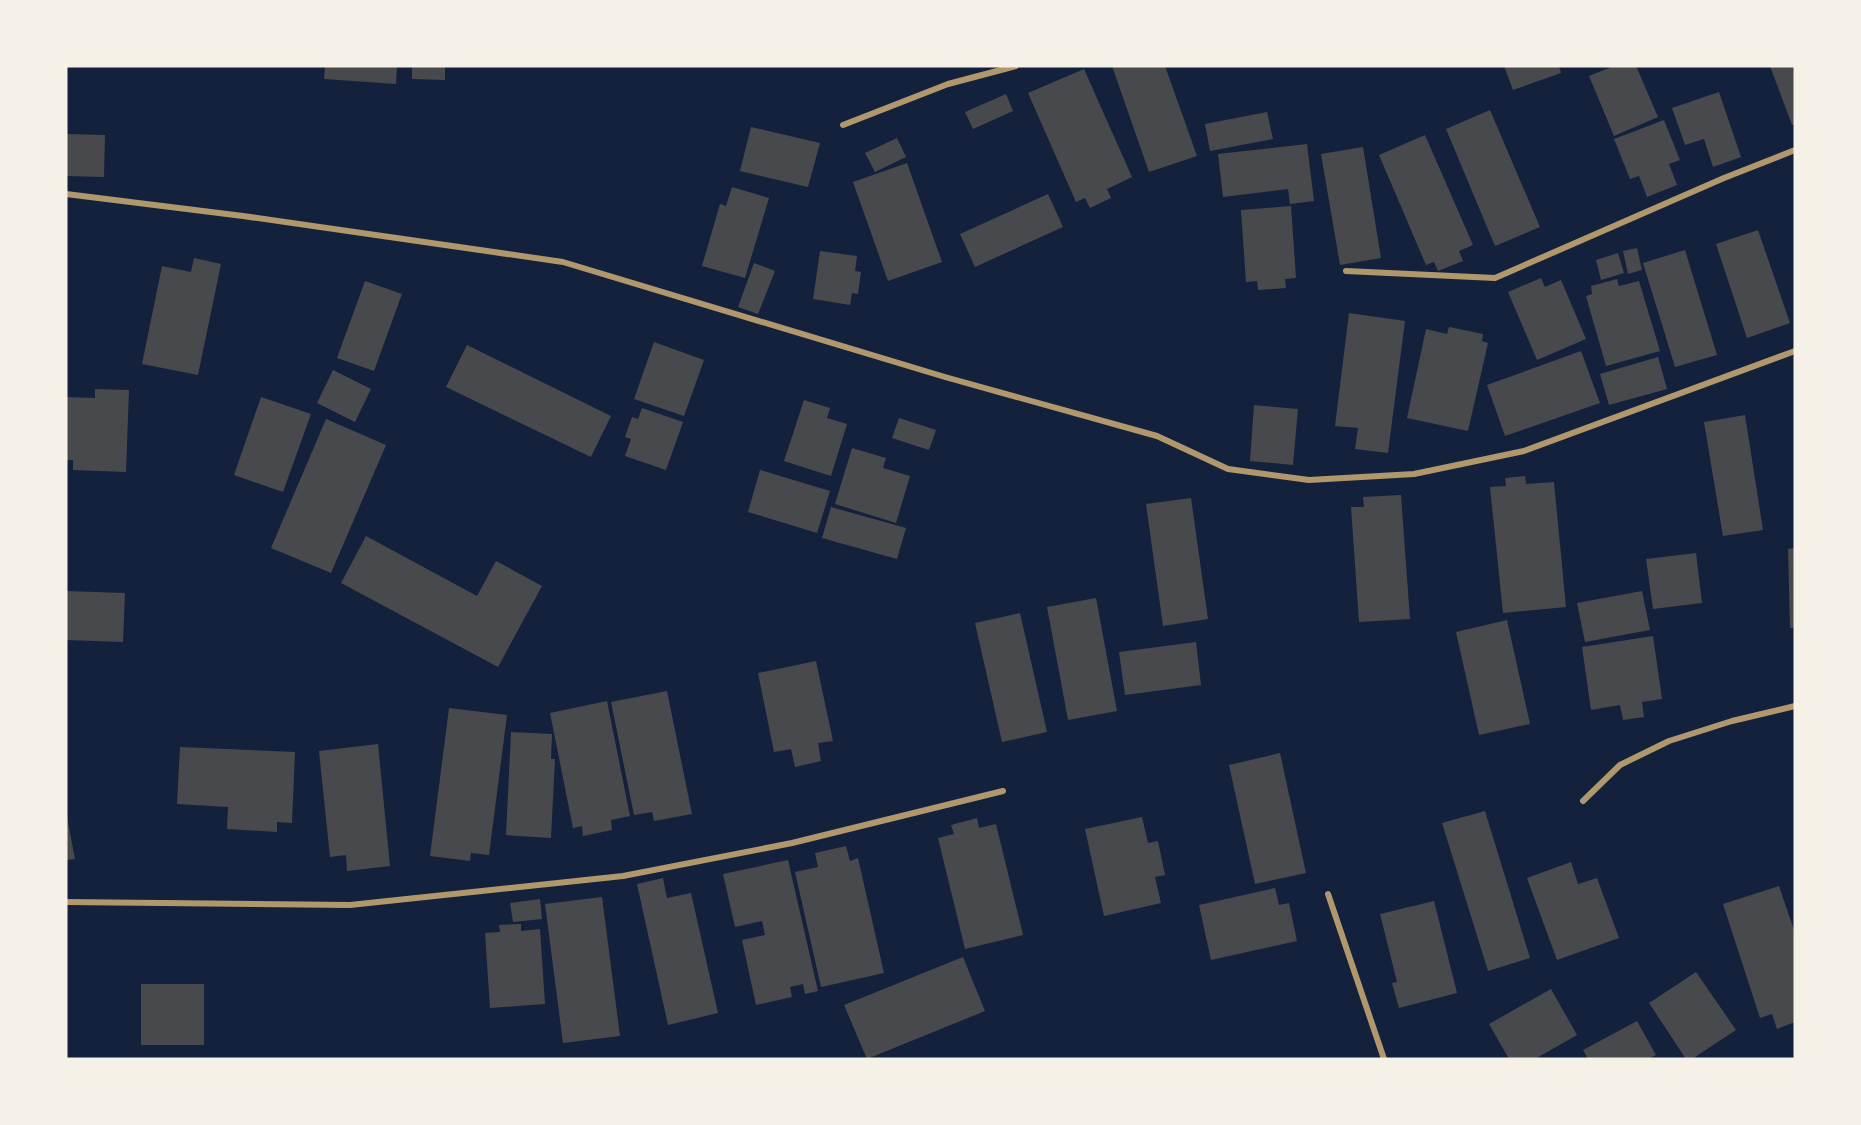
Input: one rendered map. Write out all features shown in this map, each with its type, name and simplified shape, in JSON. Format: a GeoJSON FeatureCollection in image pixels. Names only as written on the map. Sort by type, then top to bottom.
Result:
{"type":"FeatureCollection","features":[{"type":"Feature","properties":{"kind":"street"},"geometry":{"type":"LineString","coordinates":[[843,125],[948,84],[1016,66]]}},
{"type":"Feature","properties":{"kind":"street"},"geometry":{"type":"LineString","coordinates":[[1346,272],[1495,278],[1724,178],[1795,150]]}},
{"type":"Feature","properties":{"kind":"street"},"geometry":{"type":"LineString","coordinates":[[66,194],[243,216],[563,262],[945,377],[1157,436],[1228,469],[1309,480],[1414,474],[1524,452],[1795,351]]}},
{"type":"Feature","properties":{"kind":"street"},"geometry":{"type":"LineString","coordinates":[[1583,801],[1620,765],[1669,741],[1732,721],[1795,706]]}},
{"type":"Feature","properties":{"kind":"street"},"geometry":{"type":"LineString","coordinates":[[66,902],[350,904],[623,876],[792,843],[1003,792]]}},
{"type":"Feature","properties":{"kind":"street"},"geometry":{"type":"LineString","coordinates":[[1328,894],[1384,1059]]}},
{"type":"Feature","properties":{"kind":"building"},"geometry":{"type":"Polygon","coordinates":[[[325,66],[397,66],[396,84],[324,79],[325,66]]]}},
{"type":"Feature","properties":{"kind":"building"},"geometry":{"type":"Polygon","coordinates":[[[412,66],[445,66],[445,80],[412,79],[412,66]]]}},
{"type":"Feature","properties":{"kind":"building"},"geometry":{"type":"Polygon","coordinates":[[[1112,66],[1165,66],[1197,156],[1149,172],[1112,66]]]}},
{"type":"Feature","properties":{"kind":"building"},"geometry":{"type":"Polygon","coordinates":[[[1504,66],[1559,66],[1561,73],[1513,90],[1504,66]]]}},
{"type":"Feature","properties":{"kind":"building"},"geometry":{"type":"Polygon","coordinates":[[[1614,66],[1636,66],[1658,117],[1614,136],[1589,76],[1614,66]]]}},
{"type":"Feature","properties":{"kind":"building"},"geometry":{"type":"Polygon","coordinates":[[[1770,66],[1795,66],[1795,124],[1792,125],[1770,66]]]}},
{"type":"Feature","properties":{"kind":"building"},"geometry":{"type":"Polygon","coordinates":[[[1084,69],[1132,177],[1107,189],[1111,198],[1090,208],[1085,198],[1076,202],[1028,93],[1084,69]]]}},
{"type":"Feature","properties":{"kind":"building"},"geometry":{"type":"Polygon","coordinates":[[[1719,92],[1741,157],[1713,167],[1704,139],[1685,145],[1672,108],[1719,92]]]}},
{"type":"Feature","properties":{"kind":"building"},"geometry":{"type":"Polygon","coordinates":[[[1006,94],[1013,111],[973,129],[965,112],[1006,94]]]}},
{"type":"Feature","properties":{"kind":"building"},"geometry":{"type":"Polygon","coordinates":[[[1490,110],[1540,227],[1495,246],[1446,129],[1490,110]]]}},
{"type":"Feature","properties":{"kind":"building"},"geometry":{"type":"Polygon","coordinates":[[[1267,112],[1273,139],[1210,151],[1205,124],[1267,112]]]}},
{"type":"Feature","properties":{"kind":"building"},"geometry":{"type":"Polygon","coordinates":[[[1664,120],[1680,160],[1669,164],[1677,185],[1647,197],[1639,176],[1630,179],[1614,139],[1664,120]]]}},
{"type":"Feature","properties":{"kind":"building"},"geometry":{"type":"Polygon","coordinates":[[[751,127],[820,143],[808,187],[740,171],[751,127]]]}},
{"type":"Feature","properties":{"kind":"building"},"geometry":{"type":"Polygon","coordinates":[[[66,134],[105,135],[104,177],[66,176],[66,134]]]}},
{"type":"Feature","properties":{"kind":"building"},"geometry":{"type":"Polygon","coordinates":[[[1425,135],[1473,245],[1459,251],[1463,261],[1438,271],[1434,262],[1426,265],[1379,155],[1425,135]]]}},
{"type":"Feature","properties":{"kind":"building"},"geometry":{"type":"Polygon","coordinates":[[[897,138],[906,157],[875,172],[865,153],[897,138]]]}},
{"type":"Feature","properties":{"kind":"building"},"geometry":{"type":"Polygon","coordinates":[[[1307,144],[1314,201],[1290,204],[1288,189],[1223,197],[1218,154],[1307,144]]]}},
{"type":"Feature","properties":{"kind":"building"},"geometry":{"type":"Polygon","coordinates":[[[1363,147],[1381,258],[1340,265],[1321,154],[1363,147]]]}},
{"type":"Feature","properties":{"kind":"building"},"geometry":{"type":"Polygon","coordinates":[[[907,163],[942,262],[888,281],[853,182],[907,163]]]}},
{"type":"Feature","properties":{"kind":"building"},"geometry":{"type":"Polygon","coordinates":[[[732,187],[769,198],[745,278],[702,266],[720,204],[726,206],[732,187]]]}},
{"type":"Feature","properties":{"kind":"building"},"geometry":{"type":"Polygon","coordinates":[[[1048,194],[1063,227],[975,267],[960,234],[1048,194]]]}},
{"type":"Feature","properties":{"kind":"building"},"geometry":{"type":"Polygon","coordinates":[[[1291,206],[1296,278],[1285,279],[1286,288],[1258,290],[1257,281],[1246,282],[1241,210],[1291,206]]]}},
{"type":"Feature","properties":{"kind":"building"},"geometry":{"type":"Polygon","coordinates":[[[1758,230],[1790,323],[1747,338],[1716,244],[1758,230]]]}},
{"type":"Feature","properties":{"kind":"building"},"geometry":{"type":"Polygon","coordinates":[[[1637,248],[1642,270],[1628,274],[1623,251],[1637,248]]]}},
{"type":"Feature","properties":{"kind":"building"},"geometry":{"type":"Polygon","coordinates":[[[1685,250],[1717,355],[1675,367],[1643,263],[1685,250]]]}},
{"type":"Feature","properties":{"kind":"building"},"geometry":{"type":"Polygon","coordinates":[[[820,251],[857,256],[855,271],[861,272],[858,294],[852,293],[850,305],[813,299],[820,251]]]}},
{"type":"Feature","properties":{"kind":"building"},"geometry":{"type":"Polygon","coordinates":[[[1618,253],[1624,273],[1601,280],[1596,260],[1618,253]]]}},
{"type":"Feature","properties":{"kind":"building"},"geometry":{"type":"Polygon","coordinates":[[[194,258],[221,264],[198,375],[142,364],[162,266],[191,272],[194,258]]]}},
{"type":"Feature","properties":{"kind":"building"},"geometry":{"type":"Polygon","coordinates":[[[754,263],[775,271],[758,314],[738,307],[754,263]]]}},
{"type":"Feature","properties":{"kind":"building"},"geometry":{"type":"Polygon","coordinates":[[[1541,278],[1545,287],[1561,280],[1586,339],[1537,360],[1508,292],[1541,278]]]}},
{"type":"Feature","properties":{"kind":"building"},"geometry":{"type":"Polygon","coordinates":[[[1617,279],[1619,286],[1639,281],[1660,351],[1606,366],[1586,296],[1592,294],[1591,286],[1617,279]]]}},
{"type":"Feature","properties":{"kind":"building"},"geometry":{"type":"Polygon","coordinates":[[[365,281],[402,294],[374,371],[337,358],[365,281]]]}},
{"type":"Feature","properties":{"kind":"building"},"geometry":{"type":"Polygon","coordinates":[[[1349,313],[1405,321],[1388,453],[1355,449],[1358,428],[1335,426],[1349,313]]]}},
{"type":"Feature","properties":{"kind":"building"},"geometry":{"type":"Polygon","coordinates":[[[1449,327],[1483,334],[1482,341],[1488,343],[1468,431],[1407,418],[1426,329],[1447,334],[1449,327]]]}},
{"type":"Feature","properties":{"kind":"building"},"geometry":{"type":"Polygon","coordinates":[[[654,342],[704,360],[684,416],[634,399],[654,342]]]}},
{"type":"Feature","properties":{"kind":"building"},"geometry":{"type":"Polygon","coordinates":[[[467,345],[611,416],[591,457],[446,387],[467,345]]]}},
{"type":"Feature","properties":{"kind":"building"},"geometry":{"type":"Polygon","coordinates":[[[1581,351],[1600,403],[1505,436],[1487,385],[1581,351]]]}},
{"type":"Feature","properties":{"kind":"building"},"geometry":{"type":"Polygon","coordinates":[[[1658,357],[1667,389],[1609,405],[1600,374],[1658,357]]]}},
{"type":"Feature","properties":{"kind":"building"},"geometry":{"type":"Polygon","coordinates":[[[333,370],[371,389],[355,422],[317,403],[333,370]]]}},
{"type":"Feature","properties":{"kind":"building"},"geometry":{"type":"Polygon","coordinates":[[[95,389],[129,390],[126,472],[73,470],[73,460],[66,460],[66,397],[95,398],[95,389]]]}},
{"type":"Feature","properties":{"kind":"building"},"geometry":{"type":"Polygon","coordinates":[[[261,397],[311,414],[283,492],[234,475],[261,397]]]}},
{"type":"Feature","properties":{"kind":"building"},"geometry":{"type":"Polygon","coordinates":[[[804,400],[830,408],[827,418],[847,424],[831,476],[784,461],[804,400]]]}},
{"type":"Feature","properties":{"kind":"building"},"geometry":{"type":"Polygon","coordinates":[[[1254,405],[1298,409],[1293,465],[1250,461],[1254,405]]]}},
{"type":"Feature","properties":{"kind":"building"},"geometry":{"type":"Polygon","coordinates":[[[642,408],[683,422],[666,470],[625,456],[631,439],[625,437],[632,417],[638,419],[642,408]]]}},
{"type":"Feature","properties":{"kind":"building"},"geometry":{"type":"Polygon","coordinates":[[[1745,415],[1763,530],[1723,536],[1704,422],[1745,415]]]}},
{"type":"Feature","properties":{"kind":"building"},"geometry":{"type":"Polygon","coordinates":[[[899,418],[936,430],[929,450],[892,438],[899,418]]]}},
{"type":"Feature","properties":{"kind":"building"},"geometry":{"type":"Polygon","coordinates":[[[326,419],[386,445],[331,573],[271,548],[326,419]]]}},
{"type":"Feature","properties":{"kind":"building"},"geometry":{"type":"Polygon","coordinates":[[[852,448],[886,458],[883,468],[910,476],[896,523],[835,504],[852,448]]]}},
{"type":"Feature","properties":{"kind":"building"},"geometry":{"type":"Polygon","coordinates":[[[760,470],[830,491],[817,533],[748,512],[760,470]]]}},
{"type":"Feature","properties":{"kind":"building"},"geometry":{"type":"Polygon","coordinates":[[[1525,476],[1526,484],[1554,482],[1566,607],[1503,613],[1490,487],[1506,486],[1505,478],[1525,476]]]}},
{"type":"Feature","properties":{"kind":"building"},"geometry":{"type":"Polygon","coordinates":[[[1401,495],[1410,619],[1359,622],[1351,507],[1364,507],[1363,497],[1401,495]]]}},
{"type":"Feature","properties":{"kind":"building"},"geometry":{"type":"Polygon","coordinates":[[[1191,498],[1208,619],[1163,626],[1146,504],[1191,498]]]}},
{"type":"Feature","properties":{"kind":"building"},"geometry":{"type":"Polygon","coordinates":[[[831,507],[906,528],[897,559],[822,538],[831,507]]]}},
{"type":"Feature","properties":{"kind":"building"},"geometry":{"type":"Polygon","coordinates":[[[366,536],[477,596],[496,561],[542,586],[498,667],[341,583],[366,536]]]}},
{"type":"Feature","properties":{"kind":"building"},"geometry":{"type":"Polygon","coordinates":[[[1795,548],[1795,628],[1790,628],[1788,549],[1795,548]]]}},
{"type":"Feature","properties":{"kind":"building"},"geometry":{"type":"Polygon","coordinates":[[[1696,553],[1702,603],[1653,609],[1646,559],[1696,553]]]}},
{"type":"Feature","properties":{"kind":"building"},"geometry":{"type":"Polygon","coordinates":[[[66,591],[125,593],[123,642],[66,640],[66,591]]]}},
{"type":"Feature","properties":{"kind":"building"},"geometry":{"type":"Polygon","coordinates":[[[1642,591],[1650,630],[1585,642],[1577,603],[1642,591]]]}},
{"type":"Feature","properties":{"kind":"building"},"geometry":{"type":"Polygon","coordinates":[[[1096,598],[1117,711],[1068,720],[1047,607],[1096,598]]]}},
{"type":"Feature","properties":{"kind":"building"},"geometry":{"type":"Polygon","coordinates":[[[1020,613],[1047,732],[1002,742],[975,623],[1020,613]]]}},
{"type":"Feature","properties":{"kind":"building"},"geometry":{"type":"Polygon","coordinates":[[[1507,620],[1530,724],[1479,735],[1456,632],[1507,620]]]}},
{"type":"Feature","properties":{"kind":"building"},"geometry":{"type":"Polygon","coordinates":[[[1653,636],[1662,699],[1642,702],[1644,717],[1623,720],[1620,705],[1591,710],[1582,647],[1653,636]]]}},
{"type":"Feature","properties":{"kind":"building"},"geometry":{"type":"Polygon","coordinates":[[[1196,642],[1201,685],[1125,695],[1119,652],[1196,642]]]}},
{"type":"Feature","properties":{"kind":"building"},"geometry":{"type":"Polygon","coordinates":[[[816,661],[833,741],[818,743],[821,761],[795,767],[791,749],[774,752],[758,673],[816,661]]]}},
{"type":"Feature","properties":{"kind":"building"},"geometry":{"type":"Polygon","coordinates":[[[667,691],[692,814],[654,821],[652,812],[634,815],[611,702],[667,691]]]}},
{"type":"Feature","properties":{"kind":"building"},"geometry":{"type":"Polygon","coordinates":[[[607,701],[630,816],[611,820],[612,830],[583,836],[582,826],[573,828],[550,713],[607,701]]]}},
{"type":"Feature","properties":{"kind":"building"},"geometry":{"type":"Polygon","coordinates":[[[449,708],[507,715],[489,855],[471,853],[470,861],[430,856],[449,708]]]}},
{"type":"Feature","properties":{"kind":"building"},"geometry":{"type":"Polygon","coordinates":[[[511,732],[552,734],[551,759],[555,759],[551,838],[506,835],[511,732]]]}},
{"type":"Feature","properties":{"kind":"building"},"geometry":{"type":"Polygon","coordinates":[[[378,744],[390,866],[347,871],[346,855],[330,857],[319,751],[378,744]]]}},
{"type":"Feature","properties":{"kind":"building"},"geometry":{"type":"Polygon","coordinates":[[[180,747],[295,752],[292,823],[277,822],[277,832],[227,829],[228,807],[177,804],[180,747]]]}},
{"type":"Feature","properties":{"kind":"building"},"geometry":{"type":"Polygon","coordinates":[[[1280,753],[1306,873],[1255,884],[1229,765],[1280,753]]]}},
{"type":"Feature","properties":{"kind":"building"},"geometry":{"type":"Polygon","coordinates":[[[1485,811],[1530,958],[1488,971],[1442,823],[1485,811]]]}},
{"type":"Feature","properties":{"kind":"building"},"geometry":{"type":"Polygon","coordinates":[[[66,812],[75,859],[66,860],[66,812]]]}},
{"type":"Feature","properties":{"kind":"building"},"geometry":{"type":"Polygon","coordinates":[[[1142,817],[1148,843],[1158,841],[1165,875],[1155,877],[1161,903],[1104,916],[1085,829],[1142,817]]]}},
{"type":"Feature","properties":{"kind":"building"},"geometry":{"type":"Polygon","coordinates":[[[977,818],[979,828],[996,824],[1023,935],[965,949],[938,838],[954,834],[951,825],[977,818]]]}},
{"type":"Feature","properties":{"kind":"building"},"geometry":{"type":"Polygon","coordinates":[[[846,846],[850,861],[858,858],[884,973],[821,987],[795,872],[818,867],[815,853],[846,846]]]}},
{"type":"Feature","properties":{"kind":"building"},"geometry":{"type":"Polygon","coordinates":[[[788,860],[818,991],[805,994],[803,984],[790,987],[792,997],[756,1005],[742,940],[765,935],[762,921],[735,927],[723,874],[788,860]]]}},
{"type":"Feature","properties":{"kind":"building"},"geometry":{"type":"Polygon","coordinates":[[[1571,862],[1578,884],[1597,878],[1619,938],[1557,960],[1527,878],[1571,862]]]}},
{"type":"Feature","properties":{"kind":"building"},"geometry":{"type":"Polygon","coordinates":[[[663,878],[667,898],[691,893],[718,1013],[668,1025],[637,884],[663,878]]]}},
{"type":"Feature","properties":{"kind":"building"},"geometry":{"type":"Polygon","coordinates":[[[1779,886],[1795,933],[1795,1022],[1777,1029],[1772,1014],[1760,1018],[1723,904],[1779,886]]]}},
{"type":"Feature","properties":{"kind":"building"},"geometry":{"type":"Polygon","coordinates":[[[1275,888],[1279,905],[1289,903],[1297,941],[1211,960],[1199,905],[1275,888]]]}},
{"type":"Feature","properties":{"kind":"building"},"geometry":{"type":"Polygon","coordinates":[[[602,897],[620,1036],[563,1043],[545,904],[602,897]]]}},
{"type":"Feature","properties":{"kind":"building"},"geometry":{"type":"Polygon","coordinates":[[[540,899],[542,919],[513,922],[510,903],[540,899]]]}},
{"type":"Feature","properties":{"kind":"building"},"geometry":{"type":"Polygon","coordinates":[[[1434,901],[1457,993],[1399,1008],[1392,983],[1397,982],[1380,914],[1434,901]]]}},
{"type":"Feature","properties":{"kind":"building"},"geometry":{"type":"Polygon","coordinates":[[[521,924],[521,931],[540,929],[545,1004],[490,1008],[485,933],[500,932],[499,925],[521,924]]]}},
{"type":"Feature","properties":{"kind":"building"},"geometry":{"type":"Polygon","coordinates":[[[963,957],[985,1011],[867,1059],[844,1005],[963,957]]]}},
{"type":"Feature","properties":{"kind":"building"},"geometry":{"type":"Polygon","coordinates":[[[1696,972],[1736,1030],[1692,1059],[1686,1059],[1649,1003],[1696,972]]]}},
{"type":"Feature","properties":{"kind":"building"},"geometry":{"type":"Polygon","coordinates":[[[141,984],[204,984],[204,1045],[141,1045],[141,984]]]}},
{"type":"Feature","properties":{"kind":"building"},"geometry":{"type":"Polygon","coordinates":[[[1551,989],[1577,1035],[1535,1059],[1509,1059],[1489,1024],[1551,989]]]}},
{"type":"Feature","properties":{"kind":"building"},"geometry":{"type":"Polygon","coordinates":[[[1637,1021],[1656,1055],[1648,1059],[1588,1059],[1583,1050],[1637,1021]]]}}]}
